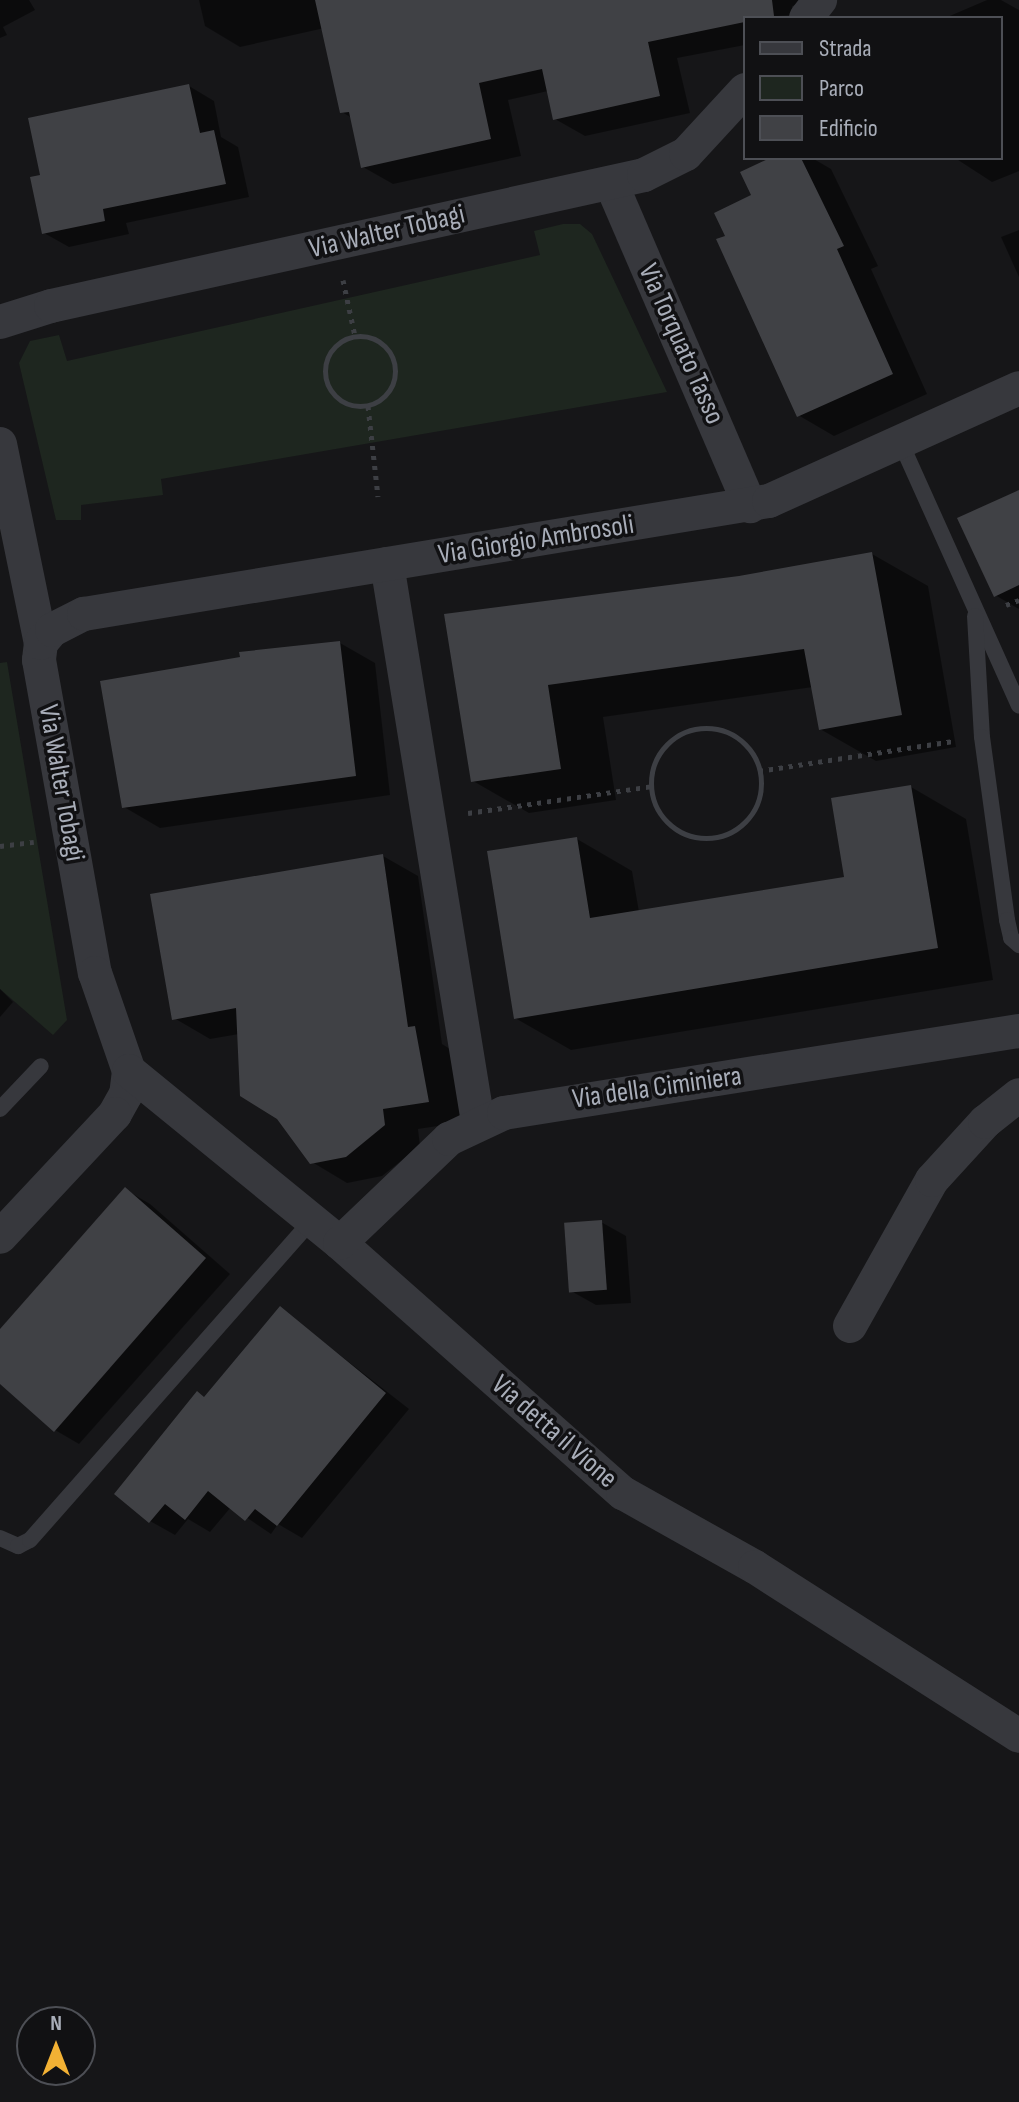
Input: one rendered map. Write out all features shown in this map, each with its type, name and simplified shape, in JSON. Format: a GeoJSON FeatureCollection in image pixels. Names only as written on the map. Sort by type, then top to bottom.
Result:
{"type":"FeatureCollection","features":[{"type":"Feature","properties":{"kind":"street"},"geometry":{"type":"LineString","coordinates":[[808,16],[820,0]]}},
{"type":"Feature","properties":{"kind":"street","name":"Via Walter Tobagi"},"geometry":{"type":"LineString","coordinates":[[0,322],[51,306],[644,175],[686,154],[743,92]]}},
{"type":"Feature","properties":{"kind":"street","name":"Via Torquato Tasso"},"geometry":{"type":"LineString","coordinates":[[611,183],[750,506]]}},
{"type":"Feature","properties":{"kind":"street","name":"Via Giorgio Ambrosoli"},"geometry":{"type":"LineString","coordinates":[[41,643],[52,630],[84,614],[750,506],[798,491],[1019,388]]}},
{"type":"Feature","properties":{"kind":"street","name":"Via Walter Tobagi"},"geometry":{"type":"LineString","coordinates":[[0,444],[41,643],[39,660],[95,973],[129,1071]]}},
{"type":"Feature","properties":{"kind":"street"},"geometry":{"type":"LineString","coordinates":[[387,564],[431,818],[478,1122]]}},
{"type":"Feature","properties":{"kind":"street","name":"Via della Ciminiera"},"geometry":{"type":"LineString","coordinates":[[340,1243],[449,1139],[478,1122],[569,1099],[751,1076],[1019,1031]]}},
{"type":"Feature","properties":{"kind":"street"},"geometry":{"type":"LineString","coordinates":[[0,1237],[115,1114],[126,1094],[129,1071]]}},
{"type":"Feature","properties":{"kind":"street","name":"Via detta il Vione"},"geometry":{"type":"LineString","coordinates":[[129,1071],[340,1243],[623,1493],[755,1567],[1019,1736]]}},
{"type":"Feature","properties":{"kind":"street"},"geometry":{"type":"LineString","coordinates":[[850,1326],[932,1180],[985,1122],[1019,1095]]}},
{"type":"Feature","properties":{"kind":"lane"},"geometry":{"type":"LineString","coordinates":[[900,441],[975,616],[1019,706]]}},
{"type":"Feature","properties":{"kind":"lane"},"geometry":{"type":"LineString","coordinates":[[975,616],[982,737],[1007,920],[1011,938],[1019,945]]}},
{"type":"Feature","properties":{"kind":"lane"},"geometry":{"type":"LineString","coordinates":[[0,1109],[41,1066]]}},
{"type":"Feature","properties":{"kind":"lane"},"geometry":{"type":"LineString","coordinates":[[0,1538],[18,1546],[30,1540],[311,1221]]}},
{"type":"Feature","properties":{"kind":"path"},"geometry":{"type":"LineString","coordinates":[[335,243],[355,336]]}},
{"type":"Feature","properties":{"kind":"path"},"geometry":{"type":"LineString","coordinates":[[355,336],[378,340],[396,369],[390,392],[368,406],[337,398],[325,378],[328,356],[355,336]]}},
{"type":"Feature","properties":{"kind":"path"},"geometry":{"type":"LineString","coordinates":[[368,406],[378,496]]}},
{"type":"Feature","properties":{"kind":"path"},"geometry":{"type":"LineString","coordinates":[[697,728],[733,735],[747,746],[759,771],[759,796],[752,813],[724,835],[706,838],[671,826],[660,812],[652,786],[656,760],[666,745],[697,728]]}},
{"type":"Feature","properties":{"kind":"path"},"geometry":{"type":"LineString","coordinates":[[759,771],[982,737]]}},
{"type":"Feature","properties":{"kind":"path"},"geometry":{"type":"LineString","coordinates":[[431,818],[652,786]]}},
{"type":"Feature","properties":{"kind":"green space"},"geometry":{"type":"Polygon","coordinates":[[[563,224],[580,224],[592,234],[667,392],[161,479],[163,495],[81,505],[81,520],[56,520],[19,363],[30,341],[59,335],[67,361],[540,255],[534,231],[563,224]]]}},
{"type":"Feature","properties":{"kind":"green space"},"geometry":{"type":"Polygon","coordinates":[[[7,662],[67,1020],[53,1035],[0,989],[0,663],[7,662]]]}},
{"type":"Feature","properties":{"kind":"building"},"geometry":{"type":"Polygon","coordinates":[[[315,0],[772,0],[774,16],[743,16],[743,22],[648,42],[660,96],[553,120],[542,69],[479,83],[491,139],[361,168],[349,112],[340,113],[315,0]]]}},
{"type":"Feature","properties":{"kind":"building"},"geometry":{"type":"Polygon","coordinates":[[[189,84],[200,133],[214,130],[226,184],[103,209],[105,221],[42,234],[30,177],[40,175],[28,118],[189,84]]]}},
{"type":"Feature","properties":{"kind":"building"},"geometry":{"type":"Polygon","coordinates":[[[766,160],[802,160],[844,246],[837,249],[893,374],[797,417],[716,239],[725,236],[714,213],[751,195],[740,172],[766,160]]]}},
{"type":"Feature","properties":{"kind":"building"},"geometry":{"type":"Polygon","coordinates":[[[1019,490],[1019,585],[994,597],[957,518],[1019,490]]]}},
{"type":"Feature","properties":{"kind":"building"},"geometry":{"type":"Polygon","coordinates":[[[872,552],[902,715],[819,730],[804,649],[548,685],[561,769],[471,782],[444,614],[739,576],[872,552]]]}},
{"type":"Feature","properties":{"kind":"building"},"geometry":{"type":"Polygon","coordinates":[[[340,641],[356,776],[122,808],[100,681],[240,657],[239,652],[340,641]]]}},
{"type":"Feature","properties":{"kind":"building"},"geometry":{"type":"Polygon","coordinates":[[[911,785],[938,948],[514,1019],[487,851],[577,837],[590,918],[844,877],[831,798],[911,785]]]}},
{"type":"Feature","properties":{"kind":"building"},"geometry":{"type":"Polygon","coordinates":[[[383,854],[408,1027],[415,1026],[429,1102],[383,1109],[385,1125],[346,1157],[310,1164],[277,1119],[240,1096],[236,1008],[172,1020],[150,894],[383,854]]]}},
{"type":"Feature","properties":{"kind":"building"},"geometry":{"type":"Polygon","coordinates":[[[125,1187],[206,1258],[54,1432],[0,1384],[0,1329],[125,1187]]]}},
{"type":"Feature","properties":{"kind":"building"},"geometry":{"type":"Polygon","coordinates":[[[602,1220],[607,1290],[569,1292],[564,1223],[602,1220]]]}},
{"type":"Feature","properties":{"kind":"building"},"geometry":{"type":"Polygon","coordinates":[[[280,1306],[386,1393],[277,1526],[255,1509],[245,1521],[208,1491],[185,1520],[165,1504],[149,1523],[114,1494],[197,1391],[204,1397],[280,1306]]]}}]}
